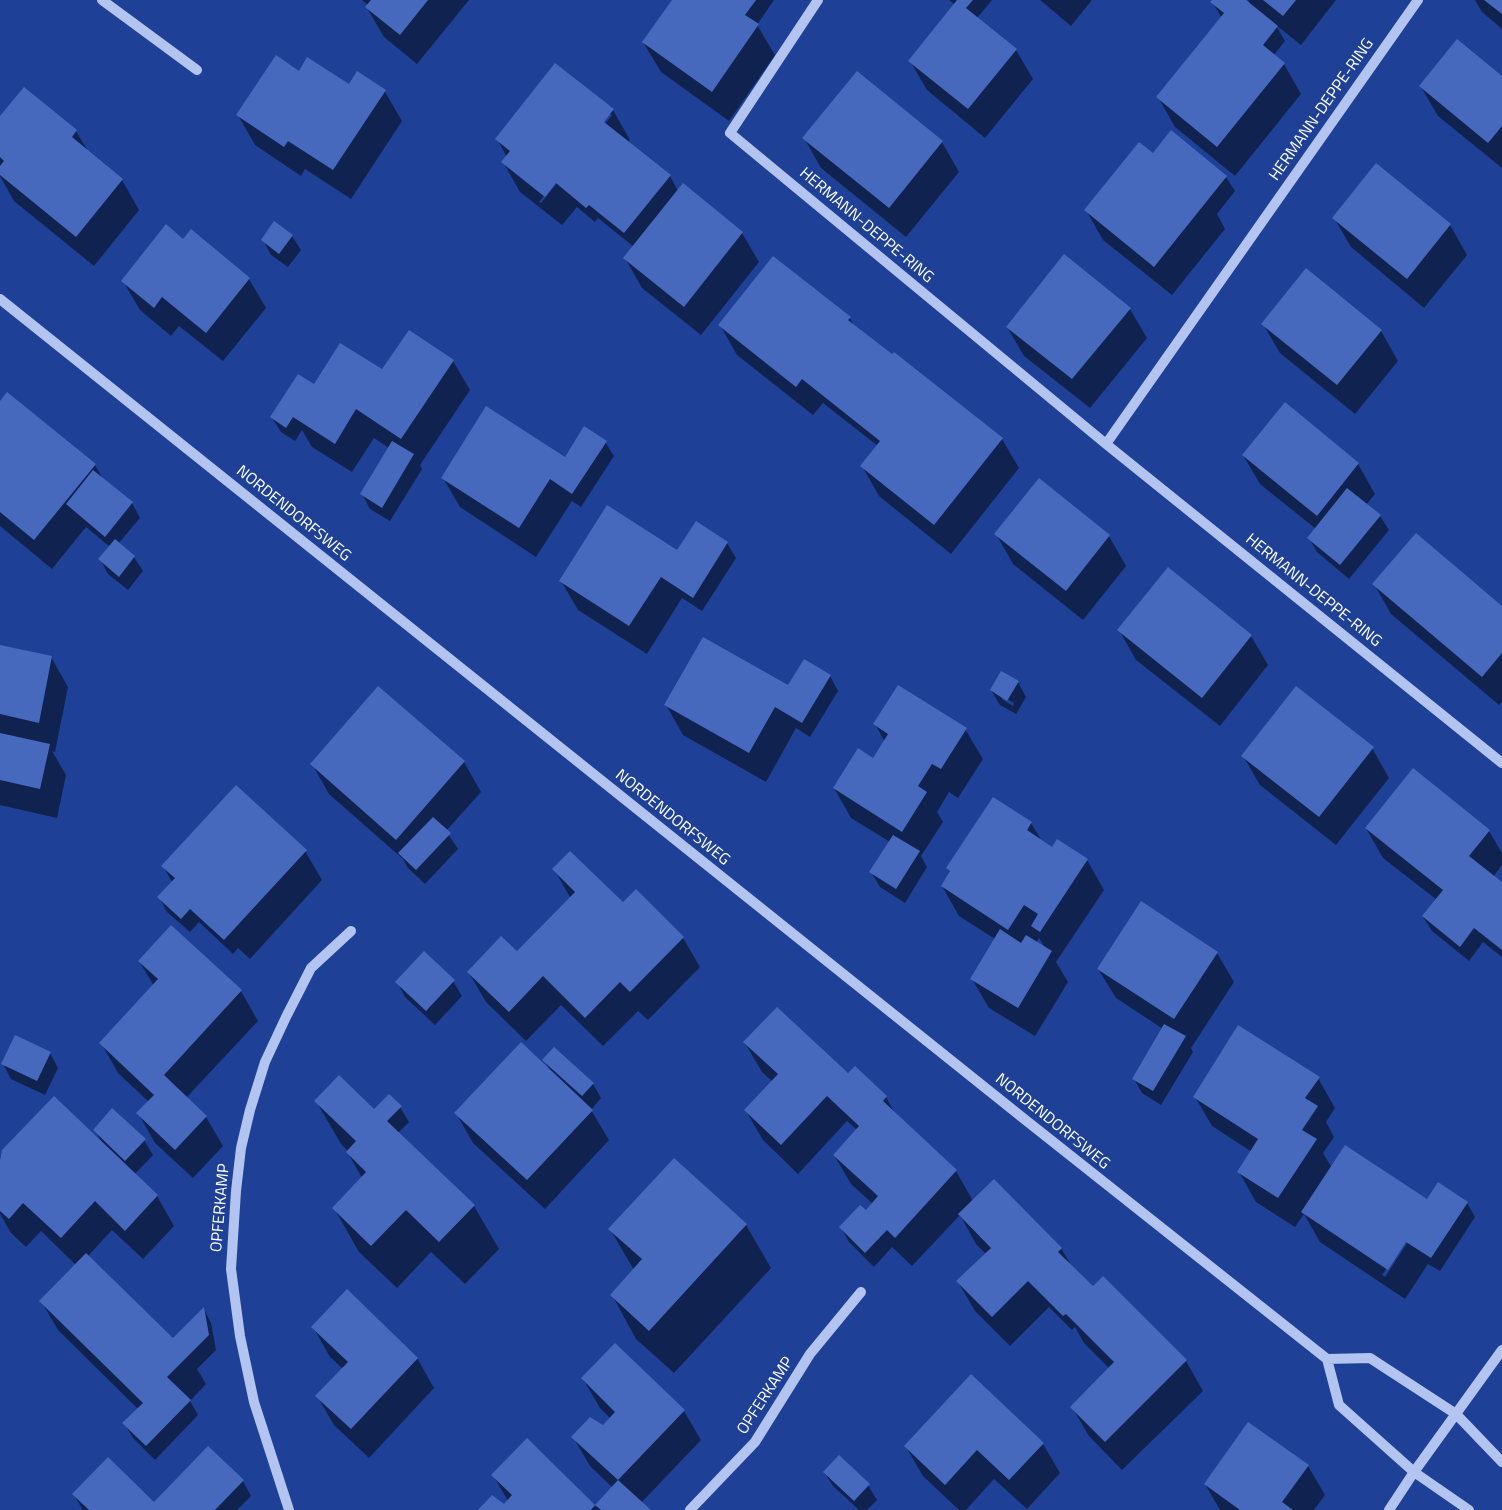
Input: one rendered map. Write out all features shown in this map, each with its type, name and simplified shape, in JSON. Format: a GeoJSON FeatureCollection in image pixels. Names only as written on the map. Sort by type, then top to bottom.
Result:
{"type":"FeatureCollection","features":[{"type":"Feature","properties":{"kind":"street"},"geometry":{"type":"LineString","coordinates":[[102,0],[197,70]]}},
{"type":"Feature","properties":{"kind":"street","name":"HERMANN-DEPPE-RING"},"geometry":{"type":"LineString","coordinates":[[818,0],[730,133],[1106,444],[1502,763]]}},
{"type":"Feature","properties":{"kind":"street","name":"HERMANN-DEPPE-RING"},"geometry":{"type":"LineString","coordinates":[[1106,444],[1418,0]]}},
{"type":"Feature","properties":{"kind":"street","name":"NORDENDORFSWEG"},"geometry":{"type":"LineString","coordinates":[[0,299],[1327,1359]]}},
{"type":"Feature","properties":{"kind":"street","name":"OPFERKAMP"},"geometry":{"type":"LineString","coordinates":[[290,1510],[254,1402],[240,1336],[231,1269],[236,1191],[241,1148],[265,1062],[311,968],[351,931]]}},
{"type":"Feature","properties":{"kind":"street","name":"OPFERKAMP"},"geometry":{"type":"LineString","coordinates":[[690,1510],[755,1443],[810,1354],[861,1292]]}},
{"type":"Feature","properties":{"kind":"street"},"geometry":{"type":"LineString","coordinates":[[1389,1510],[1502,1350]]}},
{"type":"Feature","properties":{"kind":"street"},"geometry":{"type":"LineString","coordinates":[[1469,1510],[1414,1472],[1339,1405],[1327,1359],[1370,1358],[1456,1414],[1502,1462]]}},
{"type":"Feature","properties":{"kind":"building"},"geometry":{"type":"Polygon","coordinates":[[[371,0],[428,0],[400,35],[365,7],[371,0]]]}},
{"type":"Feature","properties":{"kind":"building"},"geometry":{"type":"Polygon","coordinates":[[[672,0],[756,0],[745,15],[759,24],[712,92],[642,42],[672,0]]]}},
{"type":"Feature","properties":{"kind":"building"},"geometry":{"type":"Polygon","coordinates":[[[957,0],[973,0],[966,8],[1017,49],[968,109],[908,61],[957,0]]]}},
{"type":"Feature","properties":{"kind":"building"},"geometry":{"type":"Polygon","coordinates":[[[1212,0],[1246,0],[1278,26],[1263,45],[1285,63],[1217,147],[1156,97],[1224,13],[1210,2],[1212,0]]]}},
{"type":"Feature","properties":{"kind":"building"},"geometry":{"type":"Polygon","coordinates":[[[1263,0],[1296,0],[1283,16],[1263,0]]]}},
{"type":"Feature","properties":{"kind":"building"},"geometry":{"type":"Polygon","coordinates":[[[1484,0],[1502,0],[1502,14],[1484,0]]]}},
{"type":"Feature","properties":{"kind":"building"},"geometry":{"type":"Polygon","coordinates":[[[1457,39],[1502,76],[1502,126],[1488,143],[1419,86],[1457,39]]]}},
{"type":"Feature","properties":{"kind":"building"},"geometry":{"type":"Polygon","coordinates":[[[276,55],[299,71],[307,57],[349,84],[357,71],[386,90],[333,170],[288,141],[284,147],[236,115],[276,55]]]}},
{"type":"Feature","properties":{"kind":"building"},"geometry":{"type":"Polygon","coordinates":[[[555,63],[614,109],[604,122],[671,175],[624,233],[589,205],[586,208],[556,183],[545,197],[501,162],[510,151],[495,139],[555,63]]]}},
{"type":"Feature","properties":{"kind":"building"},"geometry":{"type":"Polygon","coordinates":[[[857,71],[943,141],[889,208],[802,138],[857,71]]]}},
{"type":"Feature","properties":{"kind":"building"},"geometry":{"type":"Polygon","coordinates":[[[24,87],[77,130],[72,137],[123,179],[76,237],[0,175],[0,166],[4,161],[0,157],[0,116],[24,87]]]}},
{"type":"Feature","properties":{"kind":"building"},"geometry":{"type":"Polygon","coordinates":[[[1171,130],[1227,176],[1154,267],[1084,210],[1139,142],[1153,153],[1171,130]]]}},
{"type":"Feature","properties":{"kind":"building"},"geometry":{"type":"Polygon","coordinates":[[[1376,163],[1451,224],[1407,279],[1332,218],[1376,163]]]}},
{"type":"Feature","properties":{"kind":"building"},"geometry":{"type":"Polygon","coordinates":[[[683,183],[743,232],[684,307],[623,258],[683,183]]]}},
{"type":"Feature","properties":{"kind":"building"},"geometry":{"type":"Polygon","coordinates":[[[274,221],[293,235],[279,254],[261,240],[274,221]]]}},
{"type":"Feature","properties":{"kind":"building"},"geometry":{"type":"Polygon","coordinates":[[[166,224],[183,239],[191,229],[250,278],[206,333],[162,297],[154,308],[121,281],[166,224]]]}},
{"type":"Feature","properties":{"kind":"building"},"geometry":{"type":"Polygon","coordinates":[[[1064,254],[1131,308],[1072,379],[1006,327],[1064,254]]]}},
{"type":"Feature","properties":{"kind":"building"},"geometry":{"type":"Polygon","coordinates":[[[773,256],[851,317],[848,320],[892,354],[894,352],[1003,438],[934,525],[860,466],[880,441],[802,379],[796,387],[718,325],[773,256]]]}},
{"type":"Feature","properties":{"kind":"building"},"geometry":{"type":"Polygon","coordinates":[[[1306,268],[1382,330],[1337,385],[1261,324],[1306,268]]]}},
{"type":"Feature","properties":{"kind":"building"},"geometry":{"type":"Polygon","coordinates":[[[409,330],[454,360],[401,439],[356,409],[335,444],[293,417],[286,428],[270,417],[298,374],[314,384],[340,343],[382,369],[409,330]]]}},
{"type":"Feature","properties":{"kind":"building"},"geometry":{"type":"Polygon","coordinates":[[[7,392],[96,464],[34,540],[0,512],[0,401],[7,392]]]}},
{"type":"Feature","properties":{"kind":"building"},"geometry":{"type":"Polygon","coordinates":[[[1285,402],[1359,463],[1317,516],[1242,455],[1285,402]]]}},
{"type":"Feature","properties":{"kind":"building"},"geometry":{"type":"Polygon","coordinates":[[[486,406],[565,457],[584,426],[607,441],[572,494],[550,479],[519,528],[441,478],[486,406]]]}},
{"type":"Feature","properties":{"kind":"building"},"geometry":{"type":"Polygon","coordinates":[[[392,441],[414,454],[382,508],[360,494],[392,441]]]}},
{"type":"Feature","properties":{"kind":"building"},"geometry":{"type":"Polygon","coordinates":[[[93,470],[133,502],[105,537],[66,504],[93,470]]]}},
{"type":"Feature","properties":{"kind":"building"},"geometry":{"type":"Polygon","coordinates":[[[1039,478],[1110,535],[1066,591],[994,534],[1039,478]]]}},
{"type":"Feature","properties":{"kind":"building"},"geometry":{"type":"Polygon","coordinates":[[[1347,488],[1381,515],[1340,565],[1307,538],[1347,488]]]}},
{"type":"Feature","properties":{"kind":"building"},"geometry":{"type":"Polygon","coordinates":[[[607,505],[677,550],[696,521],[728,542],[693,598],[661,577],[629,626],[559,581],[607,505]]]}},
{"type":"Feature","properties":{"kind":"building"},"geometry":{"type":"Polygon","coordinates":[[[1416,533],[1502,606],[1502,653],[1482,677],[1372,584],[1416,533]]]}},
{"type":"Feature","properties":{"kind":"building"},"geometry":{"type":"Polygon","coordinates":[[[115,539],[135,556],[119,577],[98,559],[115,539]]]}},
{"type":"Feature","properties":{"kind":"building"},"geometry":{"type":"Polygon","coordinates":[[[1168,567],[1252,635],[1202,698],[1117,630],[1168,567]]]}},
{"type":"Feature","properties":{"kind":"building"},"geometry":{"type":"Polygon","coordinates":[[[703,637],[788,685],[804,659],[831,675],[802,723],[775,707],[749,753],[664,705],[703,637]]]}},
{"type":"Feature","properties":{"kind":"building"},"geometry":{"type":"Polygon","coordinates":[[[0,645],[52,656],[39,723],[0,714],[0,645]]]}},
{"type":"Feature","properties":{"kind":"building"},"geometry":{"type":"Polygon","coordinates":[[[1001,671],[1019,681],[1007,701],[990,690],[1001,671]]]}},
{"type":"Feature","properties":{"kind":"building"},"geometry":{"type":"Polygon","coordinates":[[[898,685],[967,728],[941,769],[932,764],[918,786],[927,792],[902,832],[833,788],[858,748],[873,758],[888,734],[873,724],[898,685]]]}},
{"type":"Feature","properties":{"kind":"building"},"geometry":{"type":"Polygon","coordinates":[[[378,686],[465,761],[396,840],[310,764],[378,686]]]}},
{"type":"Feature","properties":{"kind":"building"},"geometry":{"type":"Polygon","coordinates":[[[1296,686],[1374,747],[1319,817],[1241,756],[1296,686]]]}},
{"type":"Feature","properties":{"kind":"building"},"geometry":{"type":"Polygon","coordinates":[[[0,733],[50,744],[40,789],[0,780],[0,733]]]}},
{"type":"Feature","properties":{"kind":"building"},"geometry":{"type":"Polygon","coordinates":[[[1413,768],[1490,830],[1469,856],[1502,882],[1502,950],[1474,928],[1460,947],[1422,916],[1443,890],[1365,828],[1413,768]]]}},
{"type":"Feature","properties":{"kind":"building"},"geometry":{"type":"Polygon","coordinates":[[[236,785],[307,850],[224,940],[190,909],[181,919],[157,897],[175,878],[161,866],[236,785]]]}},
{"type":"Feature","properties":{"kind":"building"},"geometry":{"type":"Polygon","coordinates":[[[993,797],[1032,822],[1027,830],[1052,847],[1057,839],[1088,859],[1040,932],[1031,926],[1038,914],[1024,905],[1008,930],[941,886],[950,871],[946,868],[993,797]]]}},
{"type":"Feature","properties":{"kind":"building"},"geometry":{"type":"Polygon","coordinates":[[[433,817],[451,833],[416,870],[398,853],[433,817]]]}},
{"type":"Feature","properties":{"kind":"building"},"geometry":{"type":"Polygon","coordinates":[[[893,835],[920,851],[896,889],[869,872],[893,835]]]}},
{"type":"Feature","properties":{"kind":"building"},"geometry":{"type":"Polygon","coordinates":[[[570,851],[623,902],[636,889],[684,937],[630,992],[620,982],[585,1018],[543,976],[509,1012],[467,972],[501,936],[517,951],[575,892],[552,869],[570,851]]]}},
{"type":"Feature","properties":{"kind":"building"},"geometry":{"type":"Polygon","coordinates":[[[1141,901],[1218,952],[1174,1019],[1097,969],[1141,901]]]}},
{"type":"Feature","properties":{"kind":"building"},"geometry":{"type":"Polygon","coordinates":[[[171,925],[242,990],[164,1075],[207,1116],[175,1150],[136,1113],[154,1095],[99,1043],[158,979],[138,961],[171,925]]]}},
{"type":"Feature","properties":{"kind":"building"},"geometry":{"type":"Polygon","coordinates":[[[1000,929],[1021,943],[1026,935],[1052,951],[1018,1008],[970,979],[1000,929]]]}},
{"type":"Feature","properties":{"kind":"building"},"geometry":{"type":"Polygon","coordinates":[[[424,951],[455,980],[426,1011],[395,982],[424,951]]]}},
{"type":"Feature","properties":{"kind":"building"},"geometry":{"type":"Polygon","coordinates":[[[777,1007],[848,1073],[855,1066],[887,1096],[883,1101],[957,1170],[895,1238],[887,1230],[865,1253],[839,1227],[860,1205],[866,1210],[878,1196],[833,1155],[859,1126],[827,1096],[781,1145],[744,1110],[778,1074],[743,1042],[777,1007]]]}},
{"type":"Feature","properties":{"kind":"building"},"geometry":{"type":"Polygon","coordinates":[[[1164,1024],[1186,1036],[1153,1091],[1132,1079],[1164,1024]]]}},
{"type":"Feature","properties":{"kind":"building"},"geometry":{"type":"Polygon","coordinates":[[[1238,1025],[1320,1077],[1305,1098],[1318,1106],[1302,1130],[1317,1139],[1278,1198],[1237,1172],[1258,1139],[1193,1097],[1238,1025]]]}},
{"type":"Feature","properties":{"kind":"building"},"geometry":{"type":"Polygon","coordinates":[[[15,1035],[51,1052],[37,1081],[1,1064],[15,1035]]]}},
{"type":"Feature","properties":{"kind":"building"},"geometry":{"type":"Polygon","coordinates":[[[521,1042],[593,1110],[527,1180],[454,1113],[521,1042]]]}},
{"type":"Feature","properties":{"kind":"building"},"geometry":{"type":"Polygon","coordinates":[[[554,1047],[594,1083],[582,1096],[542,1060],[554,1047]]]}},
{"type":"Feature","properties":{"kind":"building"},"geometry":{"type":"Polygon","coordinates":[[[339,1075],[374,1109],[389,1094],[402,1106],[387,1121],[475,1205],[439,1242],[406,1210],[371,1246],[332,1208],[366,1172],[346,1152],[356,1141],[314,1101],[339,1075]]]}},
{"type":"Feature","properties":{"kind":"building"},"geometry":{"type":"Polygon","coordinates":[[[54,1096],[158,1195],[125,1231],[95,1201],[61,1238],[23,1203],[9,1219],[0,1211],[2,1150],[54,1096]]]}},
{"type":"Feature","properties":{"kind":"building"},"geometry":{"type":"Polygon","coordinates":[[[112,1108],[146,1139],[125,1161],[93,1130],[112,1108]]]}},
{"type":"Feature","properties":{"kind":"building"},"geometry":{"type":"Polygon","coordinates":[[[1345,1145],[1427,1199],[1438,1182],[1468,1202],[1431,1258],[1406,1242],[1388,1270],[1301,1212],[1345,1145]]]}},
{"type":"Feature","properties":{"kind":"building"},"geometry":{"type":"Polygon","coordinates":[[[674,1158],[747,1224],[649,1331],[610,1295],[642,1259],[608,1229],[674,1158]]]}},
{"type":"Feature","properties":{"kind":"building"},"geometry":{"type":"Polygon","coordinates":[[[994,1179],[1062,1248],[1058,1252],[1093,1286],[1103,1276],[1187,1360],[1105,1442],[1070,1407],[1114,1362],[1066,1314],[1063,1316],[1028,1281],[992,1317],[956,1281],[991,1248],[958,1214],[994,1179]]]}},
{"type":"Feature","properties":{"kind":"building"},"geometry":{"type":"Polygon","coordinates":[[[86,1253],[173,1338],[204,1307],[209,1335],[167,1377],[191,1400],[146,1446],[122,1423],[143,1403],[39,1301],[86,1253]]]}},
{"type":"Feature","properties":{"kind":"building"},"geometry":{"type":"Polygon","coordinates":[[[347,1289],[418,1358],[351,1429],[315,1396],[348,1362],[311,1327],[347,1289]]]}},
{"type":"Feature","properties":{"kind":"building"},"geometry":{"type":"Polygon","coordinates":[[[615,1343],[685,1410],[618,1480],[571,1437],[590,1417],[603,1425],[615,1412],[581,1378],[615,1343]]]}},
{"type":"Feature","properties":{"kind":"building"},"geometry":{"type":"Polygon","coordinates":[[[971,1374],[1044,1443],[1009,1480],[977,1450],[945,1485],[904,1446],[971,1374]]]}},
{"type":"Feature","properties":{"kind":"building"},"geometry":{"type":"Polygon","coordinates":[[[1248,1422],[1309,1465],[1282,1502],[1293,1510],[1240,1510],[1204,1484],[1248,1422]]]}},
{"type":"Feature","properties":{"kind":"building"},"geometry":{"type":"Polygon","coordinates":[[[527,1438],[595,1505],[591,1510],[478,1510],[492,1495],[504,1504],[512,1495],[491,1475],[527,1438]]]}},
{"type":"Feature","properties":{"kind":"building"},"geometry":{"type":"Polygon","coordinates":[[[208,1446],[244,1480],[215,1510],[89,1510],[72,1494],[108,1457],[154,1502],[208,1446]]]}},
{"type":"Feature","properties":{"kind":"building"},"geometry":{"type":"Polygon","coordinates":[[[839,1455],[870,1484],[854,1501],[823,1472],[839,1455]]]}},
{"type":"Feature","properties":{"kind":"building"},"geometry":{"type":"Polygon","coordinates":[[[618,1480],[651,1510],[601,1510],[595,1505],[618,1480]]]}}]}
